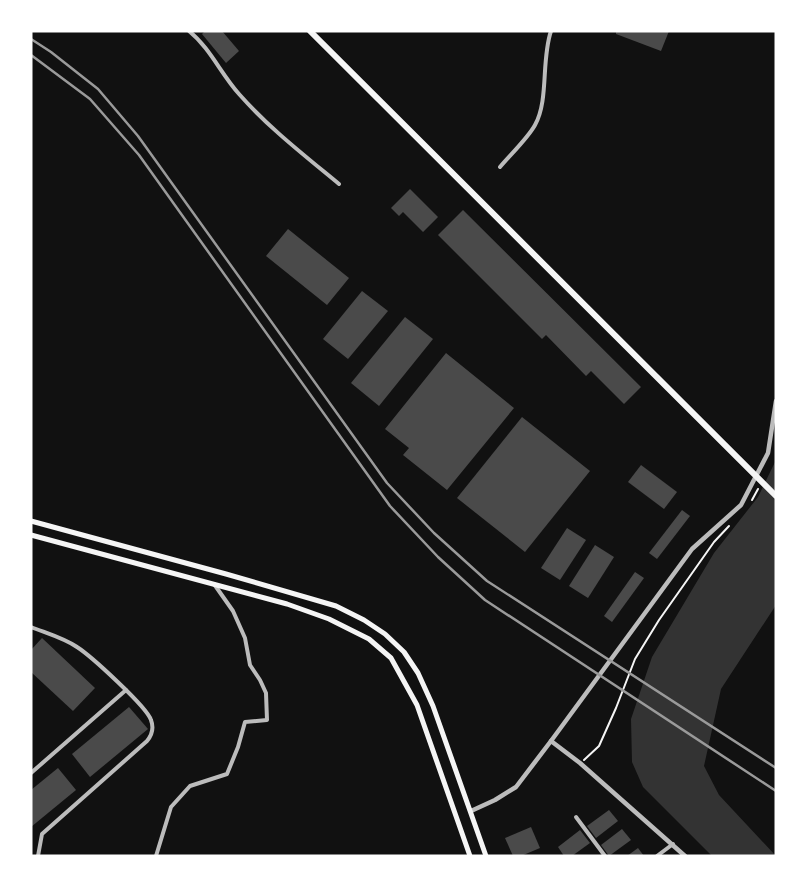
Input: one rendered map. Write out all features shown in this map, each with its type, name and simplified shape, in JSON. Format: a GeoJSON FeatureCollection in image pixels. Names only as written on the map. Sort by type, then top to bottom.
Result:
{"type":"FeatureCollection","features":[{"type":"Feature","properties":{"kind":"highway"},"geometry":{"type":"LineString","coordinates":[[310,31],[776,496]]}},
{"type":"Feature","properties":{"kind":"main road"},"geometry":{"type":"LineString","coordinates":[[31,521],[336,606],[364,620],[385,634],[404,652],[418,673],[433,706],[486,856]]}},
{"type":"Feature","properties":{"kind":"main road"},"geometry":{"type":"LineString","coordinates":[[31,535],[287,604],[329,619],[368,640],[391,658],[417,705],[470,856]]}},
{"type":"Feature","properties":{"kind":"street"},"geometry":{"type":"LineString","coordinates":[[189,31],[199,39],[238,93],[276,132],[338,184]]}},
{"type":"Feature","properties":{"kind":"street"},"geometry":{"type":"LineString","coordinates":[[500,167],[535,125],[541,104],[547,42],[551,31]]}},
{"type":"Feature","properties":{"kind":"street"},"geometry":{"type":"LineString","coordinates":[[471,811],[495,800],[516,787],[692,548],[741,505],[768,452],[776,401]]}},
{"type":"Feature","properties":{"kind":"street"},"geometry":{"type":"LineString","coordinates":[[156,856],[171,807],[190,786],[227,774],[246,722],[267,720],[266,693],[250,665],[245,638],[233,611],[214,584]]}},
{"type":"Feature","properties":{"kind":"street"},"geometry":{"type":"LineString","coordinates":[[31,627],[77,647],[126,690],[150,717],[152,726],[149,738],[42,834],[38,856]]}},
{"type":"Feature","properties":{"kind":"street"},"geometry":{"type":"LineString","coordinates":[[31,773],[126,690]]}},
{"type":"Feature","properties":{"kind":"street"},"geometry":{"type":"LineString","coordinates":[[551,741],[580,763],[685,856]]}},
{"type":"Feature","properties":{"kind":"street"},"geometry":{"type":"LineString","coordinates":[[576,817],[606,856]]}},
{"type":"Feature","properties":{"kind":"street"},"geometry":{"type":"LineString","coordinates":[[657,856],[672,844]]}},
{"type":"Feature","properties":{"kind":"path"},"geometry":{"type":"LineString","coordinates":[[750,502],[759,488]]}},
{"type":"Feature","properties":{"kind":"path"},"geometry":{"type":"LineString","coordinates":[[580,763],[599,746],[635,660],[659,620],[714,542],[734,520]]}},
{"type":"Feature","properties":{"kind":"shaded area"},"geometry":{"type":"Polygon","coordinates":[[[776,460],[776,605],[721,689],[704,766],[719,795],[776,856],[712,856],[643,787],[632,762],[631,719],[652,657],[714,553],[758,497],[776,460]]]}},
{"type":"Feature","properties":{"kind":"building"},"geometry":{"type":"Polygon","coordinates":[[[205,31],[222,31],[239,51],[226,63],[202,34],[205,31]]]}},
{"type":"Feature","properties":{"kind":"building"},"geometry":{"type":"Polygon","coordinates":[[[616,31],[669,31],[661,51],[616,34],[616,31]]]}},
{"type":"Feature","properties":{"kind":"building"},"geometry":{"type":"Polygon","coordinates":[[[410,189],[438,217],[423,232],[403,212],[399,216],[391,208],[410,189]]]}},
{"type":"Feature","properties":{"kind":"building"},"geometry":{"type":"Polygon","coordinates":[[[463,210],[641,387],[624,404],[591,371],[586,376],[546,335],[542,339],[438,235],[463,210]]]}},
{"type":"Feature","properties":{"kind":"building"},"geometry":{"type":"Polygon","coordinates":[[[288,229],[349,278],[327,305],[266,256],[288,229]]]}},
{"type":"Feature","properties":{"kind":"building"},"geometry":{"type":"Polygon","coordinates":[[[362,291],[388,311],[348,359],[323,339],[362,291]]]}},
{"type":"Feature","properties":{"kind":"building"},"geometry":{"type":"Polygon","coordinates":[[[405,317],[433,339],[379,406],[351,383],[405,317]]]}},
{"type":"Feature","properties":{"kind":"building"},"geometry":{"type":"Polygon","coordinates":[[[446,353],[514,408],[447,490],[403,455],[409,448],[385,429],[446,353]]]}},
{"type":"Feature","properties":{"kind":"building"},"geometry":{"type":"Polygon","coordinates":[[[522,417],[590,471],[525,552],[457,498],[522,417]]]}},
{"type":"Feature","properties":{"kind":"building"},"geometry":{"type":"Polygon","coordinates":[[[641,465],[677,492],[664,509],[628,482],[641,465]]]}},
{"type":"Feature","properties":{"kind":"building"},"geometry":{"type":"Polygon","coordinates":[[[682,510],[690,516],[657,559],[649,553],[682,510]]]}},
{"type":"Feature","properties":{"kind":"building"},"geometry":{"type":"Polygon","coordinates":[[[567,528],[586,540],[560,580],[541,568],[567,528]]]}},
{"type":"Feature","properties":{"kind":"building"},"geometry":{"type":"Polygon","coordinates":[[[595,545],[614,557],[588,598],[569,586],[595,545]]]}},
{"type":"Feature","properties":{"kind":"building"},"geometry":{"type":"Polygon","coordinates":[[[635,572],[644,578],[612,622],[604,616],[635,572]]]}},
{"type":"Feature","properties":{"kind":"building"},"geometry":{"type":"Polygon","coordinates":[[[42,638],[95,688],[73,711],[31,672],[31,650],[42,638]]]}},
{"type":"Feature","properties":{"kind":"building"},"geometry":{"type":"Polygon","coordinates":[[[129,707],[148,729],[90,777],[72,754],[129,707]]]}},
{"type":"Feature","properties":{"kind":"building"},"geometry":{"type":"Polygon","coordinates":[[[58,768],[76,790],[31,827],[31,790],[58,768]]]}},
{"type":"Feature","properties":{"kind":"building"},"geometry":{"type":"Polygon","coordinates":[[[609,810],[618,821],[596,838],[587,826],[609,810]]]}},
{"type":"Feature","properties":{"kind":"building"},"geometry":{"type":"Polygon","coordinates":[[[531,827],[540,848],[521,856],[513,856],[505,838],[531,827]]]}},
{"type":"Feature","properties":{"kind":"building"},"geometry":{"type":"Polygon","coordinates":[[[622,829],[631,840],[609,856],[601,845],[622,829]]]}},
{"type":"Feature","properties":{"kind":"building"},"geometry":{"type":"Polygon","coordinates":[[[580,830],[590,843],[572,856],[564,856],[558,847],[580,830]]]}},
{"type":"Feature","properties":{"kind":"building"},"geometry":{"type":"Polygon","coordinates":[[[638,848],[644,856],[627,856],[638,848]]]}},
{"type":"Feature","properties":{"kind":"railway"},"geometry":{"type":"LineString","coordinates":[[31,39],[51,52],[98,89],[138,136],[387,483],[434,533],[487,581],[776,768]]}},
{"type":"Feature","properties":{"kind":"railway"},"geometry":{"type":"LineString","coordinates":[[31,55],[90,99],[139,155],[390,506],[438,557],[485,600],[776,791]]}}]}
